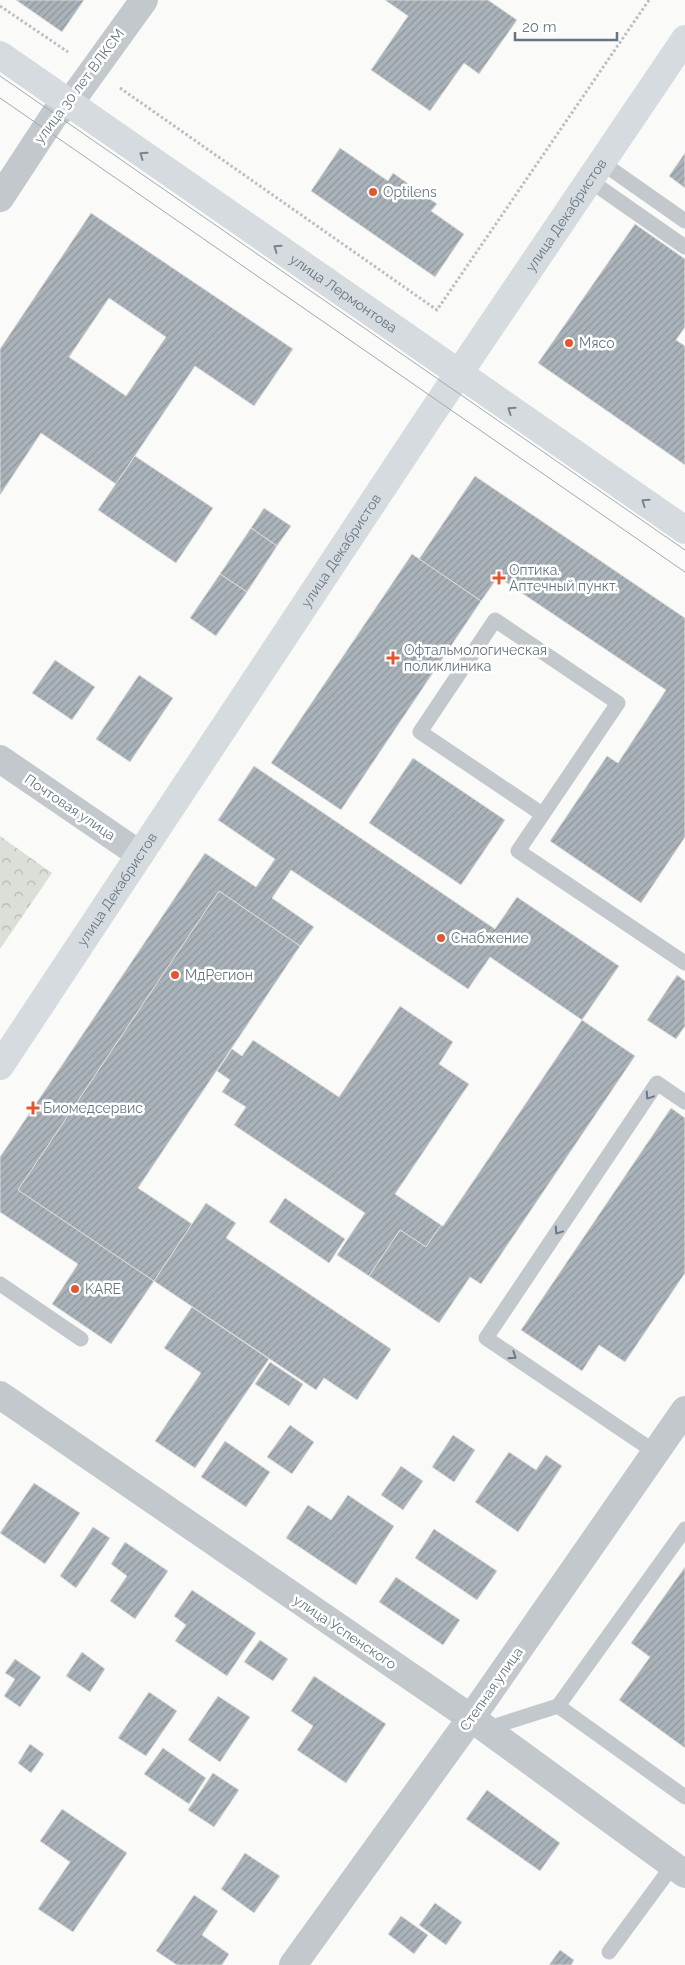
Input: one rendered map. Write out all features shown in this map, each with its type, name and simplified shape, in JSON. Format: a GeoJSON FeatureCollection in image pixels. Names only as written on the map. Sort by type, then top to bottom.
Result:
{"type":"FeatureCollection","features":[{"type":"Feature","properties":{"kind":"street","name":"улица 30 лет ВЛКСМ"},"geometry":{"type":"LineString","coordinates":[[0,198],[55,114],[69,104],[144,0]]}},
{"type":"Feature","properties":{"kind":"street","name":"улица Декабристов"},"geometry":{"type":"LineString","coordinates":[[0,1066],[458,374],[685,38]]}},
{"type":"Feature","properties":{"kind":"street","name":"улица Лермонтова"},"geometry":{"type":"LineString","coordinates":[[0,55],[685,530]]}},
{"type":"Feature","properties":{"kind":"street","name":"Почтовая улица"},"geometry":{"type":"LineString","coordinates":[[0,759],[139,854]]}},
{"type":"Feature","properties":{"kind":"street","name":"улица Успенского"},"geometry":{"type":"LineString","coordinates":[[0,1396],[478,1724],[679,1870]]}},
{"type":"Feature","properties":{"kind":"street","name":"Степная улица"},"geometry":{"type":"LineString","coordinates":[[294,1965],[478,1724],[685,1410]]}},
{"type":"Feature","properties":{"kind":"lane"},"geometry":{"type":"LineString","coordinates":[[595,171],[685,221]]}},
{"type":"Feature","properties":{"kind":"lane"},"geometry":{"type":"LineString","coordinates":[[595,171],[685,247]]}},
{"type":"Feature","properties":{"kind":"lane"},"geometry":{"type":"LineString","coordinates":[[542,814],[420,732],[495,620],[618,703],[518,851],[685,963]]}},
{"type":"Feature","properties":{"kind":"lane"},"geometry":{"type":"LineString","coordinates":[[656,1452],[486,1338],[657,1083],[685,1102]]}},
{"type":"Feature","properties":{"kind":"lane"},"geometry":{"type":"LineString","coordinates":[[0,1284],[81,1339]]}},
{"type":"Feature","properties":{"kind":"lane"},"geometry":{"type":"LineString","coordinates":[[478,1724],[558,1706],[685,1529]]}},
{"type":"Feature","properties":{"kind":"lane"},"geometry":{"type":"LineString","coordinates":[[558,1706],[685,1797]]}},
{"type":"Feature","properties":{"kind":"lane"},"geometry":{"type":"LineString","coordinates":[[609,1952],[679,1870]]}},
{"type":"Feature","properties":{"kind":"path"},"geometry":{"type":"LineString","coordinates":[[0,6],[437,310],[649,0]]}},
{"type":"Feature","properties":{"kind":"green space"},"geometry":{"type":"Polygon","coordinates":[[[0,836],[52,873],[0,949],[0,836]]]}},
{"type":"Feature","properties":{"kind":"building"},"geometry":{"type":"Polygon","coordinates":[[[16,0],[84,0],[62,32],[16,0]]]}},
{"type":"Feature","properties":{"kind":"building"},"geometry":{"type":"Polygon","coordinates":[[[385,0],[488,0],[517,20],[479,74],[464,63],[430,111],[371,70],[408,16],[385,0]]]}},
{"type":"Feature","properties":{"kind":"building"},"geometry":{"type":"Polygon","coordinates":[[[340,148],[388,181],[393,173],[437,204],[431,211],[464,234],[435,277],[311,191],[340,148]]]}},
{"type":"Feature","properties":{"kind":"building"},"geometry":{"type":"Polygon","coordinates":[[[685,153],[685,188],[669,176],[685,153]]]}},
{"type":"Feature","properties":{"kind":"building"},"geometry":{"type":"Polygon","coordinates":[[[91,213],[293,349],[254,406],[195,366],[116,484],[41,433],[0,495],[0,349],[91,213]],[[109,298],[69,357],[126,396],[166,337],[109,298]]]}},
{"type":"Feature","properties":{"kind":"building"},"geometry":{"type":"Polygon","coordinates":[[[635,224],[685,259],[685,327],[676,340],[685,346],[685,465],[538,363],[635,224]]]}},
{"type":"Feature","properties":{"kind":"building"},"geometry":{"type":"Polygon","coordinates":[[[135,456],[213,508],[176,563],[98,510],[135,456]]]}},
{"type":"Feature","properties":{"kind":"building"},"geometry":{"type":"Polygon","coordinates":[[[475,476],[685,618],[685,837],[641,903],[550,841],[607,756],[618,763],[666,690],[498,577],[481,601],[419,559],[475,476]]]}},
{"type":"Feature","properties":{"kind":"building"},"geometry":{"type":"Polygon","coordinates":[[[264,508],[291,526],[277,546],[251,528],[264,508]]]}},
{"type":"Feature","properties":{"kind":"building"},"geometry":{"type":"Polygon","coordinates":[[[251,528],[277,546],[247,592],[220,574],[251,528]]]}},
{"type":"Feature","properties":{"kind":"building","name":"Офтальмологическая поликлиника"},"geometry":{"type":"Polygon","coordinates":[[[412,554],[481,601],[341,810],[271,763],[412,554]]]}},
{"type":"Feature","properties":{"kind":"building"},"geometry":{"type":"Polygon","coordinates":[[[220,574],[247,592],[216,636],[190,618],[220,574]]]}},
{"type":"Feature","properties":{"kind":"building"},"geometry":{"type":"Polygon","coordinates":[[[55,660],[95,687],[72,720],[32,693],[55,660]]]}},
{"type":"Feature","properties":{"kind":"building"},"geometry":{"type":"Polygon","coordinates":[[[139,675],[173,698],[130,762],[96,739],[139,675]]]}},
{"type":"Feature","properties":{"kind":"building"},"geometry":{"type":"Polygon","coordinates":[[[413,758],[505,820],[461,885],[369,823],[413,758]]]}},
{"type":"Feature","properties":{"kind":"building"},"geometry":{"type":"Polygon","coordinates":[[[254,766],[495,929],[517,897],[619,966],[582,1020],[490,957],[468,989],[291,870],[272,898],[314,927],[300,946],[219,891],[18,1190],[154,1281],[111,1344],[52,1304],[78,1264],[0,1212],[0,1157],[205,853],[256,887],[275,859],[218,820],[254,766]]]}},
{"type":"Feature","properties":{"kind":"building"},"geometry":{"type":"Polygon","coordinates":[[[219,891],[300,946],[138,1188],[192,1224],[154,1281],[18,1190],[219,891]]]}},
{"type":"Feature","properties":{"kind":"building"},"geometry":{"type":"Polygon","coordinates":[[[677,975],[685,981],[685,1026],[676,1039],[647,1020],[677,975]]]}},
{"type":"Feature","properties":{"kind":"building"},"geometry":{"type":"Polygon","coordinates":[[[400,1006],[453,1042],[439,1064],[469,1084],[395,1194],[441,1225],[426,1247],[400,1230],[369,1276],[337,1255],[365,1213],[234,1125],[246,1107],[222,1092],[230,1080],[217,1071],[232,1049],[242,1056],[253,1040],[339,1097],[400,1006]]]}},
{"type":"Feature","properties":{"kind":"building"},"geometry":{"type":"Polygon","coordinates":[[[582,1020],[635,1056],[481,1284],[470,1277],[439,1323],[369,1276],[400,1230],[426,1247],[441,1225],[443,1226],[582,1020]]]}},
{"type":"Feature","properties":{"kind":"building"},"geometry":{"type":"Polygon","coordinates":[[[671,1108],[685,1118],[685,1273],[625,1362],[599,1345],[582,1371],[521,1330],[671,1108]]]}},
{"type":"Feature","properties":{"kind":"building"},"geometry":{"type":"Polygon","coordinates":[[[285,1198],[345,1239],[329,1263],[269,1222],[285,1198]]]}},
{"type":"Feature","properties":{"kind":"building"},"geometry":{"type":"Polygon","coordinates":[[[206,1203],[236,1223],[226,1238],[391,1349],[357,1400],[324,1378],[316,1390],[154,1281],[206,1203]]]}},
{"type":"Feature","properties":{"kind":"building"},"geometry":{"type":"Polygon","coordinates":[[[192,1307],[269,1359],[195,1468],[155,1441],[201,1373],[164,1348],[192,1307]]]}},
{"type":"Feature","properties":{"kind":"building"},"geometry":{"type":"Polygon","coordinates":[[[270,1362],[303,1384],[289,1406],[255,1384],[270,1362]]]}},
{"type":"Feature","properties":{"kind":"building"},"geometry":{"type":"Polygon","coordinates":[[[290,1425],[314,1442],[292,1474],[267,1457],[290,1425]]]}},
{"type":"Feature","properties":{"kind":"building"},"geometry":{"type":"Polygon","coordinates":[[[453,1435],[475,1450],[454,1482],[432,1467],[453,1435]]]}},
{"type":"Feature","properties":{"kind":"building"},"geometry":{"type":"Polygon","coordinates":[[[225,1441],[270,1472],[246,1507],[201,1477],[225,1441]]]}},
{"type":"Feature","properties":{"kind":"building"},"geometry":{"type":"Polygon","coordinates":[[[509,1452],[536,1470],[546,1455],[562,1466],[518,1532],[475,1502],[509,1452]]]}},
{"type":"Feature","properties":{"kind":"building"},"geometry":{"type":"Polygon","coordinates":[[[401,1466],[423,1481],[403,1510],[381,1495],[401,1466]]]}},
{"type":"Feature","properties":{"kind":"building"},"geometry":{"type":"Polygon","coordinates":[[[34,1483],[80,1513],[45,1564],[0,1533],[34,1483]]]}},
{"type":"Feature","properties":{"kind":"building"},"geometry":{"type":"Polygon","coordinates":[[[348,1495],[394,1526],[356,1585],[286,1538],[308,1505],[331,1520],[348,1495]]]}},
{"type":"Feature","properties":{"kind":"building"},"geometry":{"type":"Polygon","coordinates":[[[93,1527],[110,1538],[76,1588],[60,1576],[93,1527]]]}},
{"type":"Feature","properties":{"kind":"building"},"geometry":{"type":"Polygon","coordinates":[[[434,1529],[497,1571],[477,1600],[415,1558],[434,1529]]]}},
{"type":"Feature","properties":{"kind":"building"},"geometry":{"type":"Polygon","coordinates":[[[125,1542],[168,1571],[135,1619],[110,1601],[127,1576],[111,1564],[125,1542]]]}},
{"type":"Feature","properties":{"kind":"building"},"geometry":{"type":"Polygon","coordinates":[[[685,1567],[685,1748],[619,1700],[650,1657],[631,1643],[685,1567]]]}},
{"type":"Feature","properties":{"kind":"building"},"geometry":{"type":"Polygon","coordinates":[[[396,1577],[460,1620],[443,1645],[379,1602],[396,1577]]]}},
{"type":"Feature","properties":{"kind":"building"},"geometry":{"type":"Polygon","coordinates":[[[192,1590],[256,1633],[227,1676],[175,1641],[186,1625],[174,1616],[192,1590]]]}},
{"type":"Feature","properties":{"kind":"building"},"geometry":{"type":"Polygon","coordinates":[[[260,1640],[288,1659],[273,1681],[244,1662],[260,1640]]]}},
{"type":"Feature","properties":{"kind":"building"},"geometry":{"type":"Polygon","coordinates":[[[82,1652],[105,1669],[90,1692],[66,1676],[82,1652]]]}},
{"type":"Feature","properties":{"kind":"building"},"geometry":{"type":"Polygon","coordinates":[[[15,1659],[41,1677],[20,1707],[4,1696],[15,1679],[5,1673],[15,1659]]]}},
{"type":"Feature","properties":{"kind":"building"},"geometry":{"type":"Polygon","coordinates":[[[314,1676],[386,1724],[346,1783],[297,1750],[313,1726],[291,1711],[314,1676]]]}},
{"type":"Feature","properties":{"kind":"building"},"geometry":{"type":"Polygon","coordinates":[[[149,1692],[177,1711],[146,1756],[118,1738],[149,1692]]]}},
{"type":"Feature","properties":{"kind":"building"},"geometry":{"type":"Polygon","coordinates":[[[218,1696],[250,1717],[220,1762],[188,1740],[218,1696]]]}},
{"type":"Feature","properties":{"kind":"building"},"geometry":{"type":"Polygon","coordinates":[[[30,1744],[44,1754],[31,1773],[18,1763],[30,1744]]]}},
{"type":"Feature","properties":{"kind":"building"},"geometry":{"type":"Polygon","coordinates":[[[163,1748],[206,1778],[189,1804],[144,1774],[163,1748]]]}},
{"type":"Feature","properties":{"kind":"building"},"geometry":{"type":"Polygon","coordinates":[[[213,1773],[239,1790],[214,1827],[188,1810],[213,1773]]]}},
{"type":"Feature","properties":{"kind":"building"},"geometry":{"type":"Polygon","coordinates":[[[487,1790],[560,1843],[540,1871],[466,1819],[487,1790]]]}},
{"type":"Feature","properties":{"kind":"building"},"geometry":{"type":"Polygon","coordinates":[[[62,1809],[127,1853],[73,1932],[38,1909],[70,1862],[40,1841],[62,1809]]]}},
{"type":"Feature","properties":{"kind":"building"},"geometry":{"type":"Polygon","coordinates":[[[245,1853],[280,1876],[254,1913],[221,1889],[245,1853]]]}},
{"type":"Feature","properties":{"kind":"building"},"geometry":{"type":"Polygon","coordinates":[[[194,1895],[218,1911],[202,1935],[229,1954],[222,1965],[177,1965],[156,1951],[194,1895]]]}},
{"type":"Feature","properties":{"kind":"building"},"geometry":{"type":"Polygon","coordinates":[[[435,1903],[462,1922],[446,1945],[419,1925],[435,1903]]]}},
{"type":"Feature","properties":{"kind":"building"},"geometry":{"type":"Polygon","coordinates":[[[401,1916],[428,1935],[414,1954],[388,1934],[401,1916]]]}},
{"type":"Feature","properties":{"kind":"building"},"geometry":{"type":"Polygon","coordinates":[[[560,1950],[574,1960],[571,1965],[549,1965],[560,1950]]]}},
{"type":"Feature","properties":{"kind":"tram line"},"geometry":{"type":"LineString","coordinates":[[0,76],[685,550]]}},
{"type":"Feature","properties":{"kind":"tram line"},"geometry":{"type":"LineString","coordinates":[[0,98],[685,572]]}},
{"type":"Feature","properties":{"kind":"place","name":"Optilens"},"geometry":{"type":"Point","coordinates":[373,192]}},
{"type":"Feature","properties":{"kind":"place","name":"Мясо"},"geometry":{"type":"Point","coordinates":[569,343]}},
{"type":"Feature","properties":{"kind":"place","name":"Оптика. Аптечный пункт."},"geometry":{"type":"Point","coordinates":[499,578]}},
{"type":"Feature","properties":{"kind":"place","name":"Офтальмологическая поликлиника"},"geometry":{"type":"Point","coordinates":[393,658]}},
{"type":"Feature","properties":{"kind":"place","name":"Снабжение"},"geometry":{"type":"Point","coordinates":[441,938]}},
{"type":"Feature","properties":{"kind":"place","name":"МдРегион"},"geometry":{"type":"Point","coordinates":[175,975]}},
{"type":"Feature","properties":{"kind":"place","name":"Биомедсервис"},"geometry":{"type":"Point","coordinates":[33,1108]}},
{"type":"Feature","properties":{"kind":"place","name":"KARE"},"geometry":{"type":"Point","coordinates":[75,1289]}}]}
